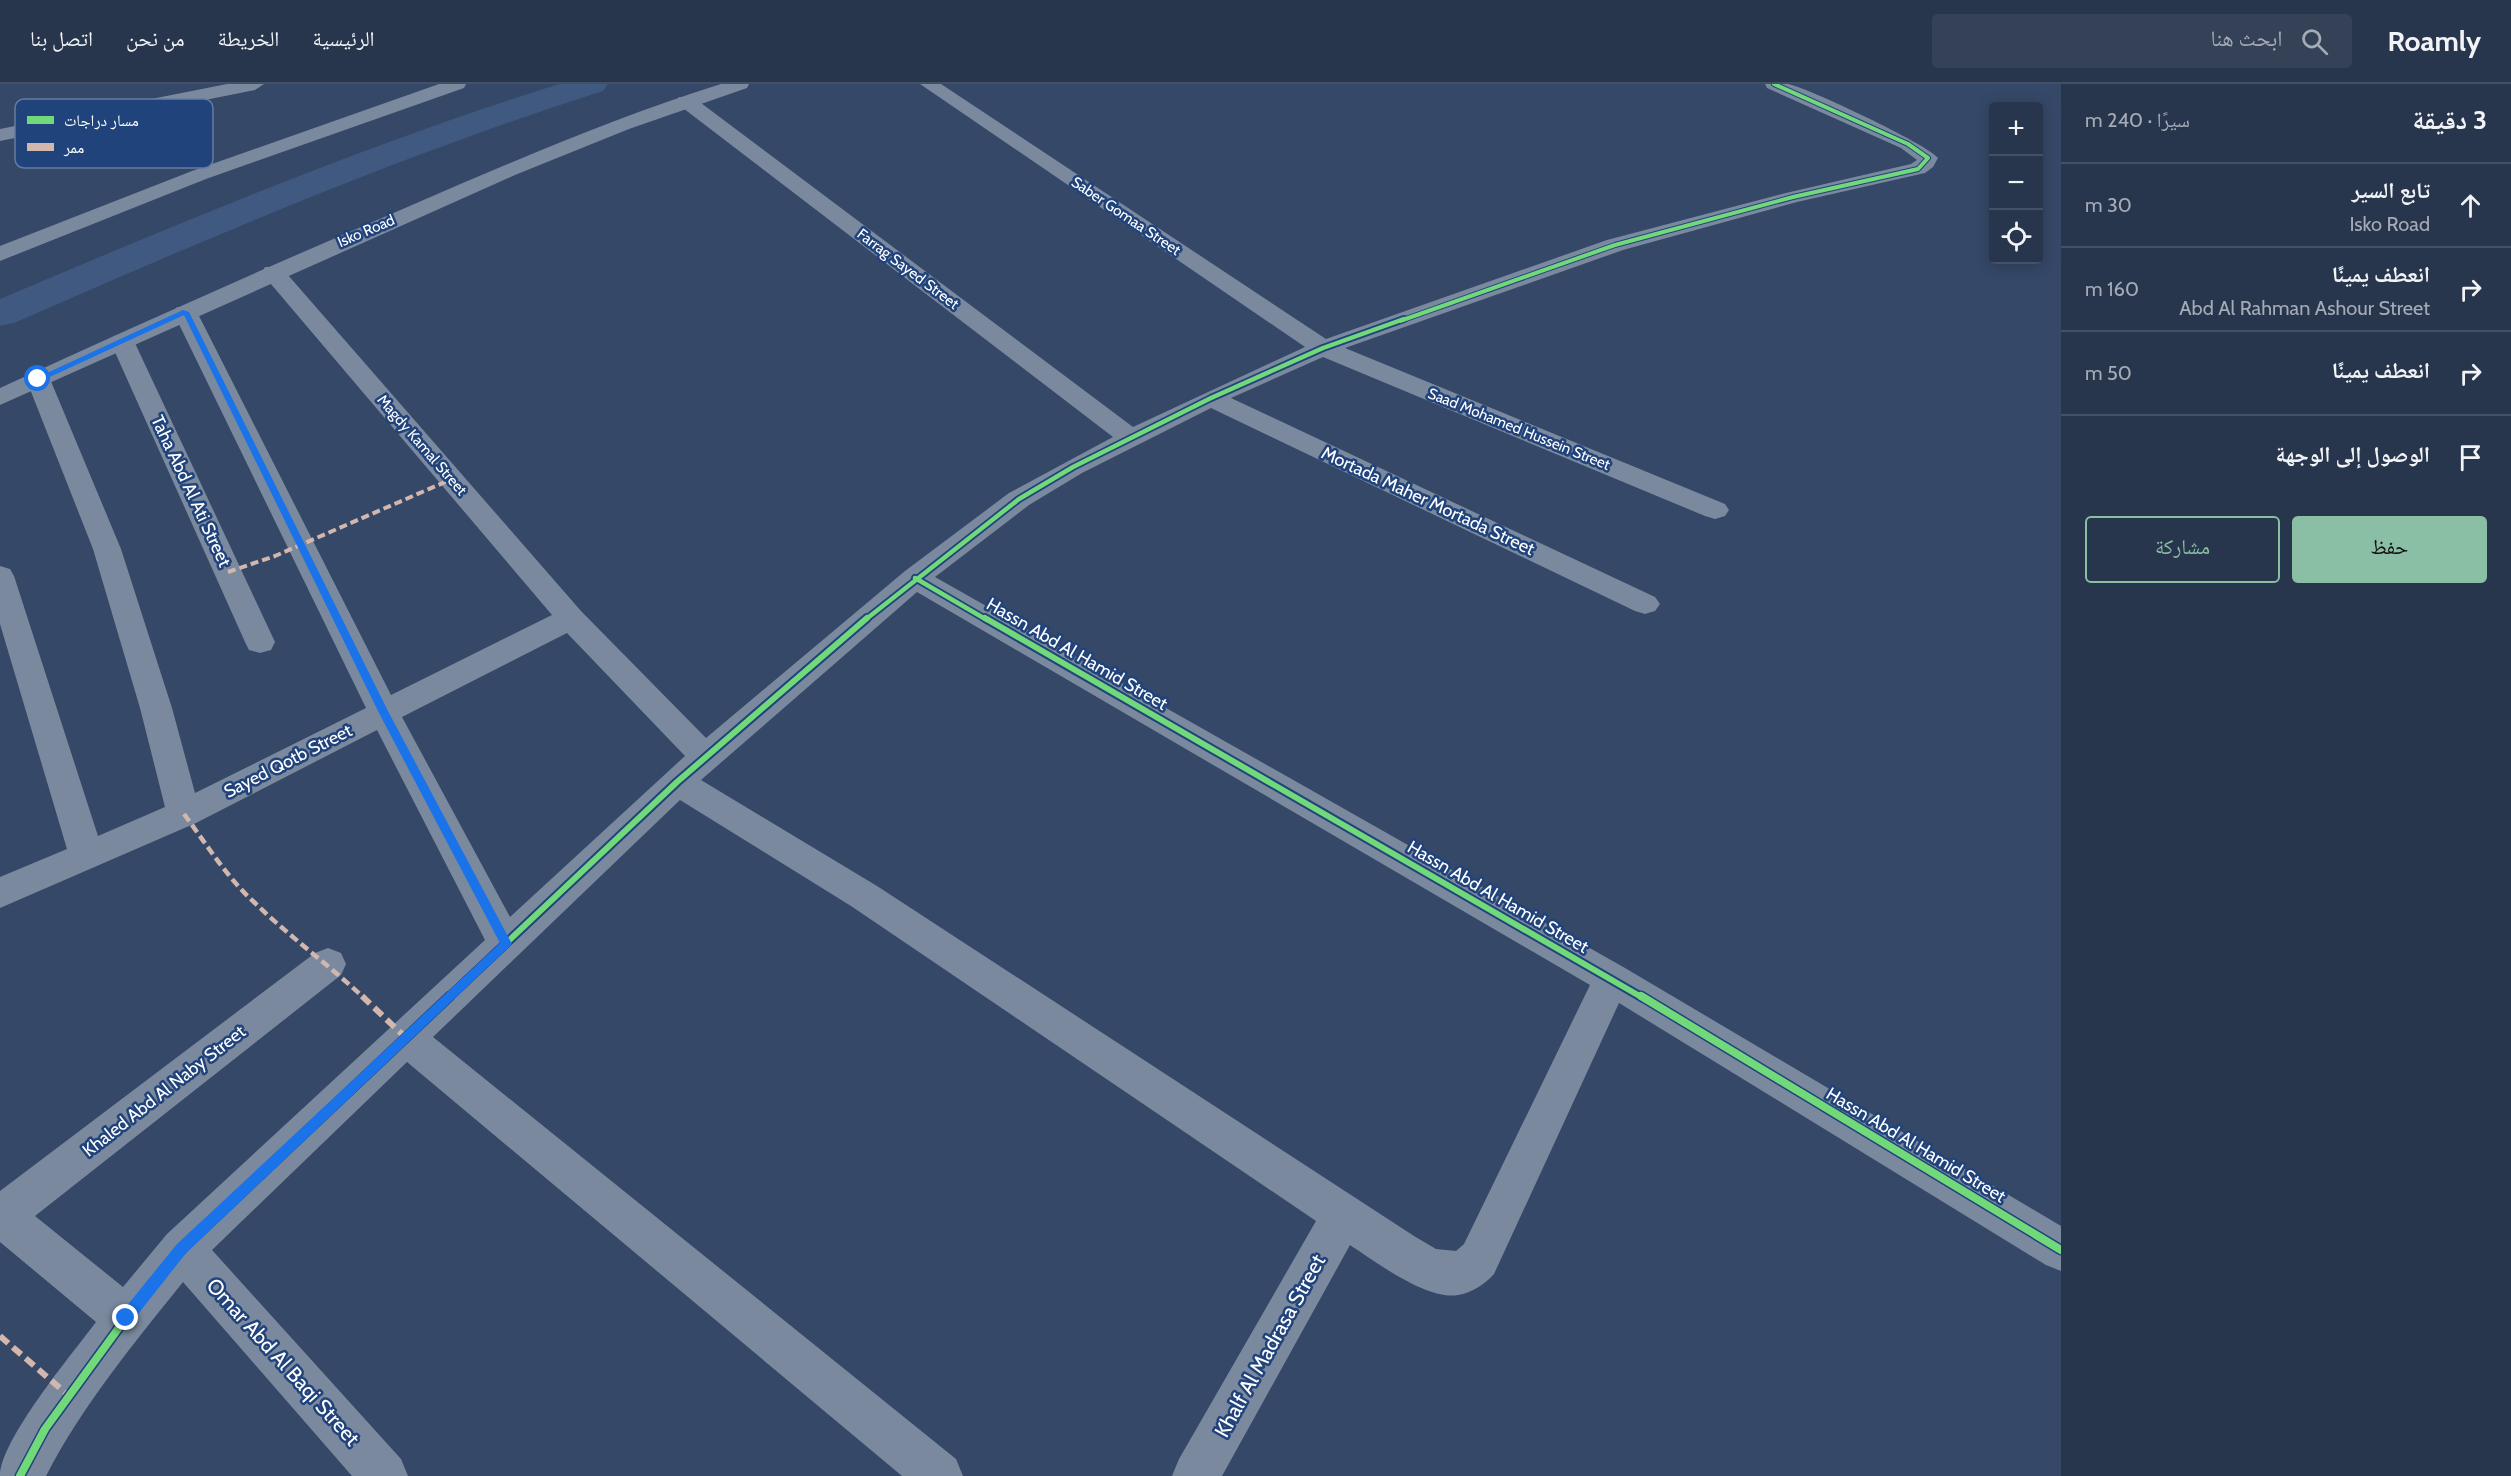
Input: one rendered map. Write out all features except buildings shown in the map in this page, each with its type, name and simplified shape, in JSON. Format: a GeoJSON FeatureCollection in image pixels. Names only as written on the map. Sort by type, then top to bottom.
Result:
{"type":"FeatureCollection","features":[{"type":"Feature","properties":{"kind":"street"},"geometry":{"type":"LineString","coordinates":[[180,99],[255,84]]}},
{"type":"Feature","properties":{"kind":"street"},"geometry":{"type":"LineString","coordinates":[[0,254],[209,172],[457,84]]}},
{"type":"Feature","properties":{"kind":"street","name":"Isko Road"},"geometry":{"type":"LineString","coordinates":[[0,397],[273,272],[563,147],[686,100],[740,84]]}},
{"type":"Feature","properties":{"kind":"street","name":"Saber Gomaa Street"},"geometry":{"type":"LineString","coordinates":[[929,84],[1323,348]]}},
{"type":"Feature","properties":{"kind":"street"},"geometry":{"type":"LineString","coordinates":[[20,1476],[45,1429],[126,1318],[182,1249],[677,782],[915,578],[1019,499],[1073,467],[1211,398],[1323,348],[1626,242],[1782,200],[1918,169],[1926,163],[1928,158],[1908,144],[1774,84]]}},
{"type":"Feature","properties":{"kind":"street","name":"Farrag Sayed Street"},"geometry":{"type":"LineString","coordinates":[[686,100],[1131,438]]}},
{"type":"Feature","properties":{"kind":"street"},"geometry":{"type":"LineString","coordinates":[[0,135],[15,132]]}},
{"type":"Feature","properties":{"kind":"street","name":"Magdy Kamal Street"},"geometry":{"type":"LineString","coordinates":[[273,272],[571,618],[705,757]]}},
{"type":"Feature","properties":{"kind":"street"},"geometry":{"type":"LineString","coordinates":[[185,312],[384,713],[506,944]]}},
{"type":"Feature","properties":{"kind":"street","name":"Taha Abd Al Ati Street"},"geometry":{"type":"LineString","coordinates":[[122,341],[260,642]]}},
{"type":"Feature","properties":{"kind":"street","name":"Saad Mohamed Hussein Street"},"geometry":{"type":"LineString","coordinates":[[1323,348],[1715,510]]}},
{"type":"Feature","properties":{"kind":"street"},"geometry":{"type":"LineString","coordinates":[[38,379],[107,549],[156,708],[184,814]]}},
{"type":"Feature","properties":{"kind":"street","name":"Mortada Maher Mortada Street"},"geometry":{"type":"LineString","coordinates":[[1211,398],[1645,604]]}},
{"type":"Feature","properties":{"kind":"street"},"geometry":{"type":"LineString","coordinates":[[0,576],[87,857]]}},
{"type":"Feature","properties":{"kind":"street","name":"Hassn Abd Al Hamid Street"},"geometry":{"type":"LineString","coordinates":[[915,578],[1612,980],[2061,1250]]}},
{"type":"Feature","properties":{"kind":"street","name":"Sayed Qotb Street"},"geometry":{"type":"LineString","coordinates":[[0,893],[184,814],[571,618]]}},
{"type":"Feature","properties":{"kind":"street"},"geometry":{"type":"LineString","coordinates":[[677,782],[864,896],[1343,1215],[1415,1262],[1440,1272],[1455,1274],[1469,1269],[1484,1248],[1612,980]]}},
{"type":"Feature","properties":{"kind":"street","name":"Khaled Abd Al Naby Street"},"geometry":{"type":"LineString","coordinates":[[1,1217],[328,964]]}},
{"type":"Feature","properties":{"kind":"street"},"geometry":{"type":"LineString","coordinates":[[405,1037],[939,1476]]}},
{"type":"Feature","properties":{"kind":"street","name":"Khalf Al Madrasa Street"},"geometry":{"type":"LineString","coordinates":[[1196,1476],[1343,1215]]}},
{"type":"Feature","properties":{"kind":"street"},"geometry":{"type":"LineString","coordinates":[[1,1217],[126,1318]]}},
{"type":"Feature","properties":{"kind":"street","name":"Omar Abd Al Baqi Street"},"geometry":{"type":"LineString","coordinates":[[182,1249],[384,1476]]}},
{"type":"Feature","properties":{"kind":"waterway"},"geometry":{"type":"LineString","coordinates":[[0,314],[219,220],[367,161],[516,108],[592,84]]}},
{"type":"Feature","properties":{"kind":"marked path"},"geometry":{"type":"LineString","coordinates":[[228,572],[275,556],[452,479]]}},
{"type":"Feature","properties":{"kind":"marked path"},"geometry":{"type":"LineString","coordinates":[[184,814],[232,879],[255,904],[328,964],[405,1037]]}},
{"type":"Feature","properties":{"kind":"marked path"},"geometry":{"type":"LineString","coordinates":[[0,1336],[69,1396]]}},
{"type":"Feature","properties":{"kind":"cycle path"},"geometry":{"type":"LineString","coordinates":[[20,1476],[45,1429],[126,1318],[182,1249],[677,782],[821,656],[915,578],[1019,499],[1073,467],[1211,398],[1323,348],[1615,245],[1793,197],[1918,169],[1926,163],[1928,158],[1908,144],[1774,84]]}},
{"type":"Feature","properties":{"kind":"cycle path"},"geometry":{"type":"LineString","coordinates":[[915,578],[1612,979],[2061,1250]]}},
{"type":"Feature","properties":{"kind":"route"},"geometry":{"type":"LineString","coordinates":[[38,379],[185,312],[384,713],[506,944],[182,1249],[126,1318]]}}]}
